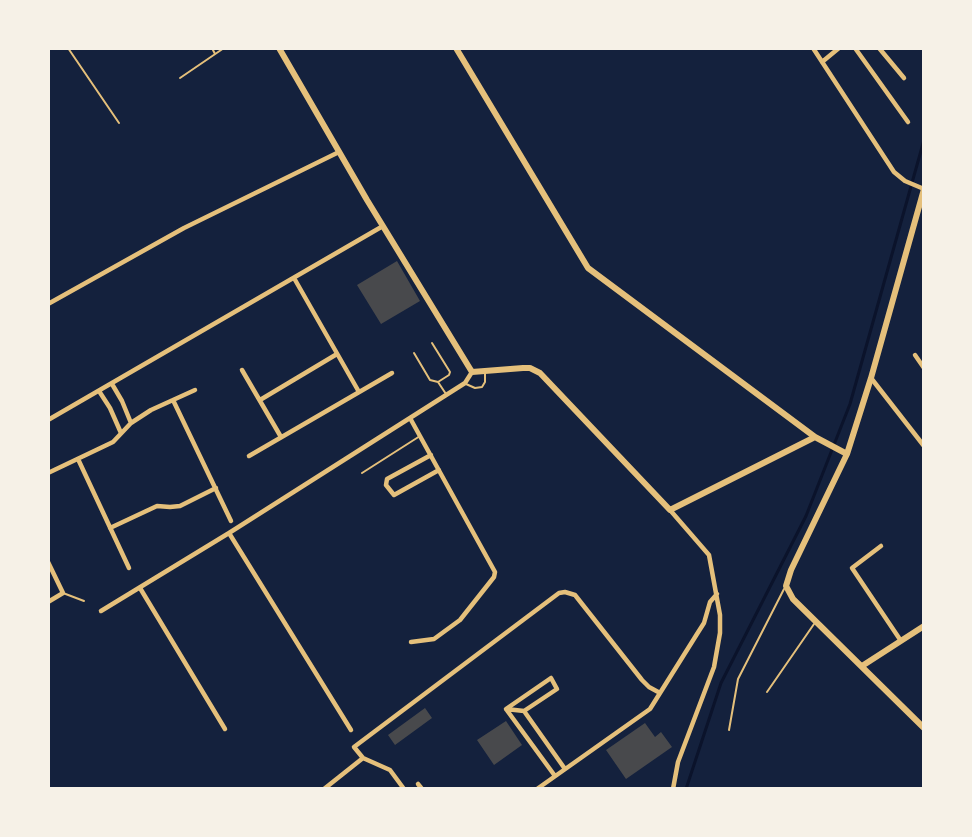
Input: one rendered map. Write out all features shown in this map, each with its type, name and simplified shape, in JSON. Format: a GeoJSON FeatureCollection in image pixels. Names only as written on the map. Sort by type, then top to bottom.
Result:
{"type":"FeatureCollection","features":[{"type":"Feature","properties":{"kind":"street"},"geometry":{"type":"LineString","coordinates":[[279,48],[472,372]]}},
{"type":"Feature","properties":{"kind":"street"},"geometry":{"type":"LineString","coordinates":[[456,48],[588,268],[809,433],[825,444],[844,452]]}},
{"type":"Feature","properties":{"kind":"street"},"geometry":{"type":"LineString","coordinates":[[813,48],[894,172],[922,188],[871,378],[844,452],[787,579],[786,586],[793,599],[924,728]]}},
{"type":"Feature","properties":{"kind":"street"},"geometry":{"type":"LineString","coordinates":[[822,62],[839,48]]}},
{"type":"Feature","properties":{"kind":"street"},"geometry":{"type":"LineString","coordinates":[[855,48],[908,122]]}},
{"type":"Feature","properties":{"kind":"street"},"geometry":{"type":"LineString","coordinates":[[879,48],[904,78]]}},
{"type":"Feature","properties":{"kind":"street"},"geometry":{"type":"LineString","coordinates":[[48,304],[184,228],[339,152]]}},
{"type":"Feature","properties":{"kind":"street"},"geometry":{"type":"LineString","coordinates":[[48,420],[383,226]]}},
{"type":"Feature","properties":{"kind":"street"},"geometry":{"type":"LineString","coordinates":[[294,278],[359,392]]}},
{"type":"Feature","properties":{"kind":"street"},"geometry":{"type":"LineString","coordinates":[[260,400],[337,354]]}},
{"type":"Feature","properties":{"kind":"street"},"geometry":{"type":"LineString","coordinates":[[915,356],[924,368]]}},
{"type":"Feature","properties":{"kind":"street"},"geometry":{"type":"LineString","coordinates":[[472,372],[530,368],[540,373],[670,510],[709,555],[717,594],[720,633],[717,656],[678,762],[673,789]]}},
{"type":"Feature","properties":{"kind":"street"},"geometry":{"type":"LineString","coordinates":[[242,370],[281,437]]}},
{"type":"Feature","properties":{"kind":"street"},"geometry":{"type":"LineString","coordinates":[[102,611],[465,383],[472,372]]}},
{"type":"Feature","properties":{"kind":"street"},"geometry":{"type":"LineString","coordinates":[[249,456],[392,373]]}},
{"type":"Feature","properties":{"kind":"street"},"geometry":{"type":"LineString","coordinates":[[871,378],[924,446]]}},
{"type":"Feature","properties":{"kind":"street"},"geometry":{"type":"LineString","coordinates":[[112,384],[131,423]]}},
{"type":"Feature","properties":{"kind":"street"},"geometry":{"type":"LineString","coordinates":[[48,473],[113,442],[131,423],[151,410],[195,390]]}},
{"type":"Feature","properties":{"kind":"street"},"geometry":{"type":"LineString","coordinates":[[99,391],[110,408],[121,433]]}},
{"type":"Feature","properties":{"kind":"street"},"geometry":{"type":"LineString","coordinates":[[172,400],[231,521]]}},
{"type":"Feature","properties":{"kind":"street"},"geometry":{"type":"LineString","coordinates":[[410,418],[495,572],[494,577],[460,620],[434,639],[411,642]]}},
{"type":"Feature","properties":{"kind":"street"},"geometry":{"type":"LineString","coordinates":[[805,442],[810,437],[809,433]]}},
{"type":"Feature","properties":{"kind":"street"},"geometry":{"type":"LineString","coordinates":[[670,510],[815,437]]}},
{"type":"Feature","properties":{"kind":"street"},"geometry":{"type":"LineString","coordinates":[[431,455],[387,480],[386,485],[394,495],[439,470]]}},
{"type":"Feature","properties":{"kind":"street"},"geometry":{"type":"LineString","coordinates":[[78,459],[129,568]]}},
{"type":"Feature","properties":{"kind":"street"},"geometry":{"type":"LineString","coordinates":[[110,528],[157,506],[180,506],[216,488]]}},
{"type":"Feature","properties":{"kind":"street"},"geometry":{"type":"LineString","coordinates":[[229,533],[351,730]]}},
{"type":"Feature","properties":{"kind":"street"},"geometry":{"type":"LineString","coordinates":[[881,546],[852,568],[901,641]]}},
{"type":"Feature","properties":{"kind":"street"},"geometry":{"type":"LineString","coordinates":[[48,562],[63,593],[48,602]]}},
{"type":"Feature","properties":{"kind":"street"},"geometry":{"type":"LineString","coordinates":[[140,588],[225,729]]}},
{"type":"Feature","properties":{"kind":"street"},"geometry":{"type":"LineString","coordinates":[[404,789],[390,770],[363,758],[354,747],[562,592],[569,592],[575,596],[642,680],[660,693]]}},
{"type":"Feature","properties":{"kind":"street"},"geometry":{"type":"LineString","coordinates":[[537,789],[650,709],[698,634],[710,602],[717,594]]}},
{"type":"Feature","properties":{"kind":"street"},"geometry":{"type":"LineString","coordinates":[[862,666],[924,626]]}},
{"type":"Feature","properties":{"kind":"street"},"geometry":{"type":"LineString","coordinates":[[548,679],[553,680],[557,689],[524,711],[506,709],[548,679]]}},
{"type":"Feature","properties":{"kind":"street"},"geometry":{"type":"LineString","coordinates":[[506,709],[555,776]]}},
{"type":"Feature","properties":{"kind":"street"},"geometry":{"type":"LineString","coordinates":[[524,711],[565,769]]}},
{"type":"Feature","properties":{"kind":"street"},"geometry":{"type":"LineString","coordinates":[[324,789],[363,758]]}},
{"type":"Feature","properties":{"kind":"street"},"geometry":{"type":"LineString","coordinates":[[418,784],[423,789]]}},
{"type":"Feature","properties":{"kind":"lane"},"geometry":{"type":"LineString","coordinates":[[68,48],[119,123]]}},
{"type":"Feature","properties":{"kind":"lane"},"geometry":{"type":"LineString","coordinates":[[212,48],[215,54]]}},
{"type":"Feature","properties":{"kind":"lane"},"geometry":{"type":"LineString","coordinates":[[180,78],[224,48]]}},
{"type":"Feature","properties":{"kind":"lane"},"geometry":{"type":"LineString","coordinates":[[432,343],[450,372],[438,382]]}},
{"type":"Feature","properties":{"kind":"lane"},"geometry":{"type":"LineString","coordinates":[[414,353],[430,380],[438,382],[446,394]]}},
{"type":"Feature","properties":{"kind":"lane"},"geometry":{"type":"LineString","coordinates":[[465,383],[476,388],[482,387],[485,382],[485,371]]}},
{"type":"Feature","properties":{"kind":"lane"},"geometry":{"type":"LineString","coordinates":[[362,473],[420,436]]}},
{"type":"Feature","properties":{"kind":"lane"},"geometry":{"type":"LineString","coordinates":[[729,730],[738,679],[786,586]]}},
{"type":"Feature","properties":{"kind":"lane"},"geometry":{"type":"LineString","coordinates":[[63,593],[84,601]]}},
{"type":"Feature","properties":{"kind":"lane"},"geometry":{"type":"LineString","coordinates":[[767,692],[816,621]]}},
{"type":"Feature","properties":{"kind":"building"},"geometry":{"type":"Polygon","coordinates":[[[397,261],[420,301],[381,324],[357,285],[397,261]]]}},
{"type":"Feature","properties":{"kind":"building"},"geometry":{"type":"Polygon","coordinates":[[[425,708],[432,718],[395,745],[388,735],[425,708]]]}},
{"type":"Feature","properties":{"kind":"building"},"geometry":{"type":"Polygon","coordinates":[[[506,721],[522,745],[494,765],[477,740],[506,721]]]}},
{"type":"Feature","properties":{"kind":"building"},"geometry":{"type":"Polygon","coordinates":[[[645,723],[655,737],[661,732],[672,747],[626,779],[606,750],[645,723]]]}},
{"type":"Feature","properties":{"kind":"waterway"},"geometry":{"type":"LineString","coordinates":[[686,789],[721,683],[806,516],[850,404],[924,140]]}}]}
